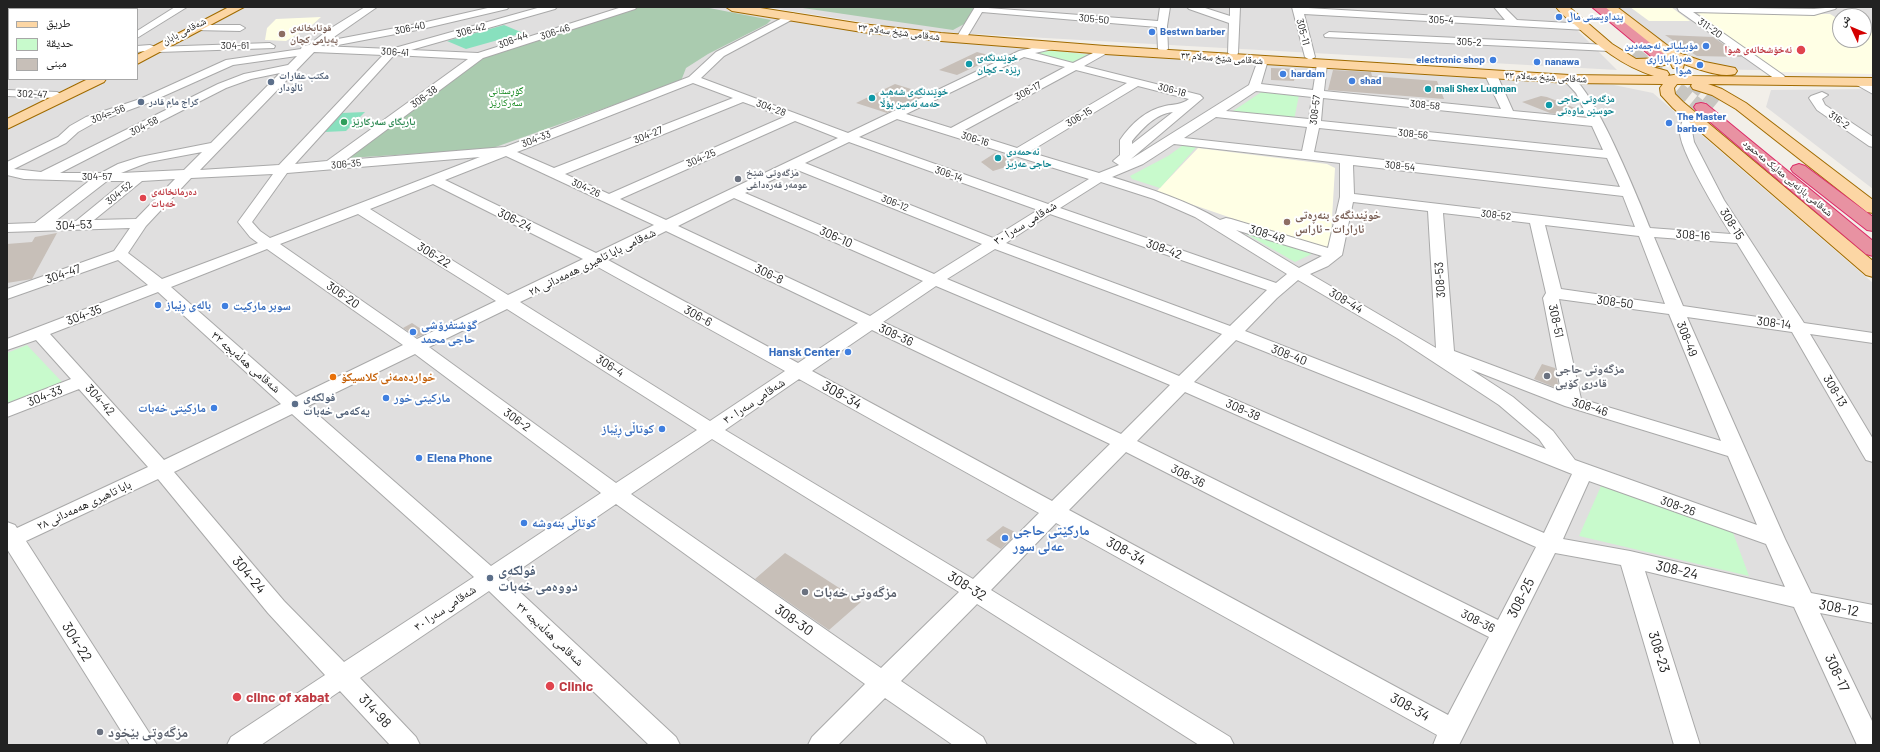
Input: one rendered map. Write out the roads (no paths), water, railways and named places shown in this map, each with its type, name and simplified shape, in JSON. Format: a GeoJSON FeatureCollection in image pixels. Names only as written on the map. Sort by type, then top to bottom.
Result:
{"type":"FeatureCollection","features":[{"type":"Feature","properties":{"kind":"highway"},"geometry":{"type":"LineString","coordinates":[[1588,10],[1664,54]]}},
{"type":"Feature","properties":{"kind":"highway"},"geometry":{"type":"LineString","coordinates":[[1588,10],[1613,43],[1634,53]]}},
{"type":"Feature","properties":{"kind":"highway","name":"شەقامی بازنەیی مەلیک مەحمود"},"geometry":{"type":"LineString","coordinates":[[1720,106],[1873,226]]}},
{"type":"Feature","properties":{"kind":"highway","name":"شەقامی بازنەیی مەلیک مەحمود"},"geometry":{"type":"LineString","coordinates":[[1696,112],[1873,250]]}},
{"type":"Feature","properties":{"kind":"highway"},"geometry":{"type":"LineString","coordinates":[[1809,217],[1873,256]]}},
{"type":"Feature","properties":{"kind":"main road","name":"شەقامی بابان"},"geometry":{"type":"LineString","coordinates":[[138,55],[154,48],[231,7]]}},
{"type":"Feature","properties":{"kind":"main road"},"geometry":{"type":"LineString","coordinates":[[138,59],[154,48],[199,28],[238,7]]}},
{"type":"Feature","properties":{"kind":"main road","name":"شەقامی شێخ سەلام ٣٣"},"geometry":{"type":"LineString","coordinates":[[732,7],[765,8],[873,25],[963,35],[1263,60],[1491,75],[1670,78]]}},
{"type":"Feature","properties":{"kind":"main road"},"geometry":{"type":"LineString","coordinates":[[1562,7],[1586,27],[1613,43],[1638,61],[1657,64],[1669,61],[1671,59],[1664,54]]}},
{"type":"Feature","properties":{"kind":"main road"},"geometry":{"type":"LineString","coordinates":[[1610,7],[1679,66],[1670,78],[1667,91],[1678,105]]}},
{"type":"Feature","properties":{"kind":"main road","name":"شەقامی شێخ سەلام ٣٣"},"geometry":{"type":"LineString","coordinates":[[765,8],[792,16],[862,28],[1005,42],[1053,46],[1163,49],[1310,57],[1573,76]]}},
{"type":"Feature","properties":{"kind":"main road"},"geometry":{"type":"LineString","coordinates":[[1573,76],[1613,68],[1619,62],[1613,43]]}},
{"type":"Feature","properties":{"kind":"main road"},"geometry":{"type":"LineString","coordinates":[[1613,43],[1640,68],[1717,92],[1741,106],[1873,208]]}},
{"type":"Feature","properties":{"kind":"main road"},"geometry":{"type":"LineString","coordinates":[[1664,54],[1708,67],[1779,77]]}},
{"type":"Feature","properties":{"kind":"main road"},"geometry":{"type":"LineString","coordinates":[[1573,76],[1658,92],[1678,105],[1696,112],[1809,217],[1873,271]]}},
{"type":"Feature","properties":{"kind":"main road"},"geometry":{"type":"LineString","coordinates":[[1670,78],[1779,77],[1873,81]]}},
{"type":"Feature","properties":{"kind":"main road"},"geometry":{"type":"LineString","coordinates":[[1710,78],[1806,82],[1873,81]]}},
{"type":"Feature","properties":{"kind":"main road"},"geometry":{"type":"LineString","coordinates":[[7,118],[87,80]]}},
{"type":"Feature","properties":{"kind":"main road"},"geometry":{"type":"LineString","coordinates":[[7,125],[97,80]]}},
{"type":"Feature","properties":{"kind":"main road"},"geometry":{"type":"LineString","coordinates":[[1776,133],[1751,108],[1748,99],[1750,95],[1753,91],[1766,86],[1806,82]]}},
{"type":"Feature","properties":{"kind":"main road"},"geometry":{"type":"LineString","coordinates":[[1678,105],[1676,100],[1679,96],[1691,93],[1715,96],[1741,106]]}},
{"type":"Feature","properties":{"kind":"street"},"geometry":{"type":"LineString","coordinates":[[14,7],[48,7],[46,8]]}},
{"type":"Feature","properties":{"kind":"street"},"geometry":{"type":"LineString","coordinates":[[138,34],[182,7]]}},
{"type":"Feature","properties":{"kind":"street"},"geometry":{"type":"LineString","coordinates":[[120,254],[140,223],[291,68],[312,48],[372,7]]}},
{"type":"Feature","properties":{"kind":"street","name":"306-40"},"geometry":{"type":"LineString","coordinates":[[312,48],[504,7]]}},
{"type":"Feature","properties":{"kind":"street","name":"306-42"},"geometry":{"type":"LineString","coordinates":[[391,52],[552,7]]}},
{"type":"Feature","properties":{"kind":"street","name":"306-44"},"geometry":{"type":"LineString","coordinates":[[475,56],[600,7]]}},
{"type":"Feature","properties":{"kind":"street","name":"306-46"},"geometry":{"type":"LineString","coordinates":[[475,56],[632,7]]}},
{"type":"Feature","properties":{"kind":"street"},"geometry":{"type":"LineString","coordinates":[[1163,49],[1162,24],[1165,7]]}},
{"type":"Feature","properties":{"kind":"street"},"geometry":{"type":"LineString","coordinates":[[1192,7],[1234,21]]}},
{"type":"Feature","properties":{"kind":"street"},"geometry":{"type":"LineString","coordinates":[[1233,53],[1234,7]]}},
{"type":"Feature","properties":{"kind":"street"},"geometry":{"type":"LineString","coordinates":[[1388,7],[1393,17]]}},
{"type":"Feature","properties":{"kind":"street"},"geometry":{"type":"LineString","coordinates":[[1499,7],[1515,24]]}},
{"type":"Feature","properties":{"kind":"street"},"geometry":{"type":"LineString","coordinates":[[1681,8],[1811,9],[1832,7]]}},
{"type":"Feature","properties":{"kind":"street"},"geometry":{"type":"LineString","coordinates":[[963,35],[979,8]]}},
{"type":"Feature","properties":{"kind":"street","name":"305-50"},"geometry":{"type":"LineString","coordinates":[[979,8],[1041,11],[1162,24]]}},
{"type":"Feature","properties":{"kind":"street","name":"311-20"},"geometry":{"type":"LineString","coordinates":[[1681,8],[1779,77]]}},
{"type":"Feature","properties":{"kind":"street","name":"305-4"},"geometry":{"type":"LineString","coordinates":[[1297,9],[1393,17],[1586,27]]}},
{"type":"Feature","properties":{"kind":"street","name":"305-11"},"geometry":{"type":"LineString","coordinates":[[1297,9],[1310,57]]}},
{"type":"Feature","properties":{"kind":"street"},"geometry":{"type":"LineString","coordinates":[[1466,12],[1475,22]]}},
{"type":"Feature","properties":{"kind":"street","name":"304-33"},"geometry":{"type":"LineString","coordinates":[[270,243],[693,79],[720,54],[792,16]]}},
{"type":"Feature","properties":{"kind":"street"},"geometry":{"type":"LineString","coordinates":[[199,28],[240,28]]}},
{"type":"Feature","properties":{"kind":"street","name":"305-2"},"geometry":{"type":"LineString","coordinates":[[1328,35],[1613,43]]}},
{"type":"Feature","properties":{"kind":"street"},"geometry":{"type":"LineString","coordinates":[[1005,42],[1019,47],[1023,53]]}},
{"type":"Feature","properties":{"kind":"street"},"geometry":{"type":"LineString","coordinates":[[230,62],[257,46]]}},
{"type":"Feature","properties":{"kind":"street","name":"304-61"},"geometry":{"type":"LineString","coordinates":[[138,49],[257,46],[312,48]]}},
{"type":"Feature","properties":{"kind":"street","name":"شەقامی بابا تاهیری هەمەدانی ٢٨"},"geometry":{"type":"LineString","coordinates":[[160,470],[736,194],[1023,53],[1053,46]]}},
{"type":"Feature","properties":{"kind":"street","name":"306-41"},"geometry":{"type":"LineString","coordinates":[[312,48],[475,56]]}},
{"type":"Feature","properties":{"kind":"street","name":"304=-56"},"geometry":{"type":"LineString","coordinates":[[7,168],[62,140],[74,129],[90,120],[144,101],[230,62],[312,48]]}},
{"type":"Feature","properties":{"kind":"street","name":"306-17"},"geometry":{"type":"LineString","coordinates":[[952,132],[1107,48]]}},
{"type":"Feature","properties":{"kind":"street"},"geometry":{"type":"LineString","coordinates":[[283,169],[391,52]]}},
{"type":"Feature","properties":{"kind":"street","name":"306-18"},"geometry":{"type":"LineString","coordinates":[[1023,53],[1076,65],[1197,98],[1186,108],[1168,108],[1142,121],[1126,140],[1126,157],[1099,178]]}},
{"type":"Feature","properties":{"kind":"street","name":"306-38"},"geometry":{"type":"LineString","coordinates":[[331,165],[475,56]]}},
{"type":"Feature","properties":{"kind":"street"},"geometry":{"type":"LineString","coordinates":[[1254,87],[1263,60]]}},
{"type":"Feature","properties":{"kind":"street","name":"308-57"},"geometry":{"type":"LineString","coordinates":[[1307,155],[1314,124],[1322,64]]}},
{"type":"Feature","properties":{"kind":"street","name":"304-58"},"geometry":{"type":"LineString","coordinates":[[44,176],[222,86],[248,76],[291,68]]}},
{"type":"Feature","properties":{"kind":"street"},"geometry":{"type":"LineString","coordinates":[[1491,75],[1509,114]]}},
{"type":"Feature","properties":{"kind":"street","name":"308-49"},"geometry":{"type":"LineString","coordinates":[[1573,76],[1612,155],[1675,310],[1774,538],[1804,601]]}},
{"type":"Feature","properties":{"kind":"street","name":"304-28"},"geometry":{"type":"LineString","coordinates":[[693,79],[850,138]]}},
{"type":"Feature","properties":{"kind":"street","name":"306-15"},"geometry":{"type":"LineString","coordinates":[[1019,152],[1138,82]]}},
{"type":"Feature","properties":{"kind":"street"},"geometry":{"type":"LineString","coordinates":[[1859,82],[1873,91]]}},
{"type":"Feature","properties":{"kind":"street","name":"308-58"},"geometry":{"type":"LineString","coordinates":[[1254,87],[1597,123]]}},
{"type":"Feature","properties":{"kind":"street","name":"شەقامی سەرا ٣٠"},"geometry":{"type":"LineString","coordinates":[[240,745],[935,280],[1099,178],[1138,161],[1254,87]]}},
{"type":"Feature","properties":{"kind":"street","name":"302-47"},"geometry":{"type":"LineString","coordinates":[[9,89],[51,98]]}},
{"type":"Feature","properties":{"kind":"street","name":"316-2"},"geometry":{"type":"LineString","coordinates":[[1822,95],[1815,98],[1821,107],[1873,143]]}},
{"type":"Feature","properties":{"kind":"street","name":"304-27"},"geometry":{"type":"LineString","coordinates":[[554,173],[743,98]]}},
{"type":"Feature","properties":{"kind":"street","name":"308-15"},"geometry":{"type":"LineString","coordinates":[[1696,112],[1686,131],[1688,142],[1717,200],[1797,326]]}},
{"type":"Feature","properties":{"kind":"street","name":"308-56"},"geometry":{"type":"LineString","coordinates":[[1214,113],[1612,155]]}},
{"type":"Feature","properties":{"kind":"street","name":"306-16"},"geometry":{"type":"LineString","coordinates":[[896,115],[1099,178]]}},
{"type":"Feature","properties":{"kind":"street","name":"304-25"},"geometry":{"type":"LineString","coordinates":[[609,199],[794,117]]}},
{"type":"Feature","properties":{"kind":"street","name":"306-14"},"geometry":{"type":"LineString","coordinates":[[850,138],[928,167],[1049,208]]}},
{"type":"Feature","properties":{"kind":"street","name":"308-54"},"geometry":{"type":"LineString","coordinates":[[1172,140],[1628,192]]}},
{"type":"Feature","properties":{"kind":"street"},"geometry":{"type":"LineString","coordinates":[[40,226],[104,177],[122,167],[135,162],[214,146]]}},
{"type":"Feature","properties":{"kind":"street","name":"306-35"},"geometry":{"type":"LineString","coordinates":[[187,174],[283,169],[505,151]]}},
{"type":"Feature","properties":{"kind":"street","name":"304-26"},"geometry":{"type":"LineString","coordinates":[[505,151],[667,226]]}},
{"type":"Feature","properties":{"kind":"street"},"geometry":{"type":"LineString","coordinates":[[821,745],[882,682],[1056,512],[1278,289],[1299,273],[1323,263],[1334,255],[1347,197],[1346,160]]}},
{"type":"Feature","properties":{"kind":"street","name":"306-12"},"geometry":{"type":"LineString","coordinates":[[795,164],[993,243]]}},
{"type":"Feature","properties":{"kind":"street","name":"306-20"},"geometry":{"type":"LineString","coordinates":[[283,169],[245,222],[255,234],[417,346]]}},
{"type":"Feature","properties":{"kind":"street","name":"304-57"},"geometry":{"type":"LineString","coordinates":[[7,171],[24,175],[138,178],[187,174]]}},
{"type":"Feature","properties":{"kind":"street"},"geometry":{"type":"LineString","coordinates":[[7,186],[24,175]]}},
{"type":"Feature","properties":{"kind":"street","name":"304-52"},"geometry":{"type":"LineString","coordinates":[[81,224],[138,178]]}},
{"type":"Feature","properties":{"kind":"street","name":"308-44"},"geometry":{"type":"LineString","coordinates":[[1099,178],[1159,196],[1200,214],[1348,304],[1402,334],[1506,401],[1546,435],[1575,467]]}},
{"type":"Feature","properties":{"kind":"street","name":"306-24"},"geometry":{"type":"LineString","coordinates":[[433,179],[597,260]]}},
{"type":"Feature","properties":{"kind":"street","name":"306-10"},"geometry":{"type":"LineString","coordinates":[[736,194],[935,280]]}},
{"type":"Feature","properties":{"kind":"street","name":"308-52"},"geometry":{"type":"LineString","coordinates":[[1347,197],[1644,232]]}},
{"type":"Feature","properties":{"kind":"street","name":"308-53"},"geometry":{"type":"LineString","coordinates":[[1435,207],[1445,353]]}},
{"type":"Feature","properties":{"kind":"street","name":"306-22"},"geometry":{"type":"LineString","coordinates":[[359,208],[509,302]]}},
{"type":"Feature","properties":{"kind":"street","name":"308-42"},"geometry":{"type":"LineString","coordinates":[[1049,208],[1278,289]]}},
{"type":"Feature","properties":{"kind":"street","name":"308-48"},"geometry":{"type":"LineString","coordinates":[[1200,214],[1334,255]]}},
{"type":"Feature","properties":{"kind":"street","name":"308-51"},"geometry":{"type":"LineString","coordinates":[[1536,219],[1554,293],[1551,298],[1572,402]]}},
{"type":"Feature","properties":{"kind":"street","name":"304-53"},"geometry":{"type":"LineString","coordinates":[[7,228],[81,224],[140,223]]}},
{"type":"Feature","properties":{"kind":"street","name":"306-8"},"geometry":{"type":"LineString","coordinates":[[667,226],[871,323]]}},
{"type":"Feature","properties":{"kind":"street","name":"308-16"},"geometry":{"type":"LineString","coordinates":[[1644,232],[1741,239]]}},
{"type":"Feature","properties":{"kind":"street","name":"304-35"},"geometry":{"type":"LineString","coordinates":[[7,345],[270,243]]}},
{"type":"Feature","properties":{"kind":"street","name":"308-40"},"geometry":{"type":"LineString","coordinates":[[993,243],[1234,333],[1575,467]]}},
{"type":"Feature","properties":{"kind":"street","name":"شەقامی هەڵەبجە ٣٢"},"geometry":{"type":"LineString","coordinates":[[120,254],[160,286],[490,578],[667,745]]}},
{"type":"Feature","properties":{"kind":"street","name":"304-47"},"geometry":{"type":"LineString","coordinates":[[7,294],[120,254]]}},
{"type":"Feature","properties":{"kind":"street","name":"306-6"},"geometry":{"type":"LineString","coordinates":[[597,260],[799,371]]}},
{"type":"Feature","properties":{"kind":"street","name":"308-38"},"geometry":{"type":"LineString","coordinates":[[935,280],[1183,384],[1548,544]]}},
{"type":"Feature","properties":{"kind":"street","name":"308-50"},"geometry":{"type":"LineString","coordinates":[[1554,293],[1675,310]]}},
{"type":"Feature","properties":{"kind":"street","name":"306-4"},"geometry":{"type":"LineString","coordinates":[[509,302],[711,430]]}},
{"type":"Feature","properties":{"kind":"street","name":"308-14"},"geometry":{"type":"LineString","coordinates":[[1675,310],[1797,326],[1873,338]]}},
{"type":"Feature","properties":{"kind":"street","name":"308-36"},"geometry":{"type":"LineString","coordinates":[[871,323],[1124,443],[1503,633]]}},
{"type":"Feature","properties":{"kind":"street","name":"308-13"},"geometry":{"type":"LineString","coordinates":[[1797,326],[1873,455]]}},
{"type":"Feature","properties":{"kind":"street","name":"304-42"},"geometry":{"type":"LineString","coordinates":[[38,332],[130,433],[160,470]]}},
{"type":"Feature","properties":{"kind":"street","name":"308-46"},"geometry":{"type":"LineString","coordinates":[[1402,334],[1445,353],[1572,402],[1737,452]]}},
{"type":"Feature","properties":{"kind":"street","name":"306-2"},"geometry":{"type":"LineString","coordinates":[[417,346],[616,494]]}},
{"type":"Feature","properties":{"kind":"street","name":"308-34"},"geometry":{"type":"LineString","coordinates":[[799,371],[1056,512],[1449,738]]}},
{"type":"Feature","properties":{"kind":"street","name":"304-33"},"geometry":{"type":"LineString","coordinates":[[7,410],[82,381]]}},
{"type":"Feature","properties":{"kind":"street","name":"308-32"},"geometry":{"type":"LineString","coordinates":[[711,430],[975,591],[1221,745]]}},
{"type":"Feature","properties":{"kind":"street","name":"308-26"},"geometry":{"type":"LineString","coordinates":[[1575,467],[1682,507],[1774,538]]}},
{"type":"Feature","properties":{"kind":"street","name":"308-25"},"geometry":{"type":"LineString","coordinates":[[1449,738],[1563,517],[1575,467]]}},
{"type":"Feature","properties":{"kind":"street","name":"بابا تاهیری هەمەدانی ٢٨"},"geometry":{"type":"LineString","coordinates":[[9,536],[160,470]]}},
{"type":"Feature","properties":{"kind":"street","name":"304-24"},"geometry":{"type":"LineString","coordinates":[[160,470],[276,607],[342,677]]}},
{"type":"Feature","properties":{"kind":"street","name":"308-30"},"geometry":{"type":"LineString","coordinates":[[616,494],[882,682],[974,745]]}},
{"type":"Feature","properties":{"kind":"street","name":"304-22"},"geometry":{"type":"LineString","coordinates":[[9,536],[144,745]]}},
{"type":"Feature","properties":{"kind":"street","name":"308-24"},"geometry":{"type":"LineString","coordinates":[[1548,544],[1630,559],[1804,601]]}},
{"type":"Feature","properties":{"kind":"street","name":"308-23"},"geometry":{"type":"LineString","coordinates":[[1630,559],[1687,745]]}},
{"type":"Feature","properties":{"kind":"street","name":"308-12"},"geometry":{"type":"LineString","coordinates":[[1804,601],[1873,614]]}},
{"type":"Feature","properties":{"kind":"street","name":"308-17"},"geometry":{"type":"LineString","coordinates":[[1804,601],[1868,732]]}},
{"type":"Feature","properties":{"kind":"street","name":"314-98"},"geometry":{"type":"LineString","coordinates":[[342,677],[407,745]]}},
{"type":"Feature","properties":{"kind":"tunnel"},"geometry":{"type":"LineString","coordinates":[[1634,53],[1701,107]]}},
{"type":"Feature","properties":{"kind":"tunnel"},"geometry":{"type":"LineString","coordinates":[[1692,83],[1720,106]]}},
{"type":"Feature","properties":{"kind":"place","name":"پێداویستی ماڵ"},"geometry":{"type":"Point","coordinates":[1559,17]}},
{"type":"Feature","properties":{"kind":"place","name":"Bestwn barber"},"geometry":{"type":"Point","coordinates":[1152,32]}},
{"type":"Feature","properties":{"kind":"place","name":"قوتابخانەی پەیامی کچان"},"geometry":{"type":"Point","coordinates":[282,34]}},
{"type":"Feature","properties":{"kind":"place","name":"مۆبیلیاتی نەجمەدین"},"geometry":{"type":"Point","coordinates":[1706,46]}},
{"type":"Feature","properties":{"kind":"place","name":"نەخۆشخانەی هیوا"},"geometry":{"type":"Point","coordinates":[1801,50]}},
{"type":"Feature","properties":{"kind":"place","name":"electronic shop"},"geometry":{"type":"Point","coordinates":[1493,60]}},
{"type":"Feature","properties":{"kind":"place","name":"nanawa"},"geometry":{"type":"Point","coordinates":[1537,62]}},
{"type":"Feature","properties":{"kind":"place","name":"خوێندنگەێ ڕێزە - کچان"},"geometry":{"type":"Point","coordinates":[969,64]}},
{"type":"Feature","properties":{"kind":"place","name":"هەرزانبازاڕی هیوا"},"geometry":{"type":"Point","coordinates":[1700,65]}},
{"type":"Feature","properties":{"kind":"place","name":"hardam"},"geometry":{"type":"Point","coordinates":[1283,74]}},
{"type":"Feature","properties":{"kind":"place","name":"shad"},"geometry":{"type":"Point","coordinates":[1352,81]}},
{"type":"Feature","properties":{"kind":"place","name":"مكتب عقارات ئاڵودار"},"geometry":{"type":"Point","coordinates":[271,82]}},
{"type":"Feature","properties":{"kind":"place","name":"mali Shex Luqman"},"geometry":{"type":"Point","coordinates":[1428,89]}},
{"type":"Feature","properties":{"kind":"place","name":"خوێندنگەی شەهید حەمە ئەمین پۆڵا"},"geometry":{"type":"Point","coordinates":[872,98]}},
{"type":"Feature","properties":{"kind":"place","name":"کراج مام قادر"},"geometry":{"type":"Point","coordinates":[141,102]}},
{"type":"Feature","properties":{"kind":"place","name":"مزگەوتی حاجی حوسێن ماوەتی"},"geometry":{"type":"Point","coordinates":[1549,105]}},
{"type":"Feature","properties":{"kind":"place","name":"یاریگای سەرکارێز"},"geometry":{"type":"Point","coordinates":[344,122]}},
{"type":"Feature","properties":{"kind":"place","name":"The Master barber"},"geometry":{"type":"Point","coordinates":[1669,123]}},
{"type":"Feature","properties":{"kind":"place","name":"ئەحمەدی حاجی عەزیز"},"geometry":{"type":"Point","coordinates":[998,158]}},
{"type":"Feature","properties":{"kind":"place","name":"مزگەوتی شێخ عومەر قەرەداغی"},"geometry":{"type":"Point","coordinates":[738,179]}},
{"type":"Feature","properties":{"kind":"place","name":"دەرمانخانەی خەبات"},"geometry":{"type":"Point","coordinates":[143,198]}},
{"type":"Feature","properties":{"kind":"place","name":"خوێندنگەی بنەڕەتی ئارارات - ئاراس"},"geometry":{"type":"Point","coordinates":[1287,222]}},
{"type":"Feature","properties":{"kind":"place","name":"بالەی ڕێباز"},"geometry":{"type":"Point","coordinates":[158,305]}},
{"type":"Feature","properties":{"kind":"place","name":"سوبر مارکیت"},"geometry":{"type":"Point","coordinates":[225,306]}},
{"type":"Feature","properties":{"kind":"place","name":"گۆشتفرۆشی حاجی محمد"},"geometry":{"type":"Point","coordinates":[413,332]}},
{"type":"Feature","properties":{"kind":"place","name":"Hansk Center"},"geometry":{"type":"Point","coordinates":[848,352]}},
{"type":"Feature","properties":{"kind":"place","name":"مزگەوتی حاجی قادری کۆیی"},"geometry":{"type":"Point","coordinates":[1547,376]}},
{"type":"Feature","properties":{"kind":"place","name":"خواردەمەنی کلاسیکۆ"},"geometry":{"type":"Point","coordinates":[333,377]}},
{"type":"Feature","properties":{"kind":"place","name":"مارکیتی خور"},"geometry":{"type":"Point","coordinates":[386,398]}},
{"type":"Feature","properties":{"kind":"place","name":"فولکه‌ی یه‌که‌می خه‌بات"},"geometry":{"type":"Point","coordinates":[295,404]}},
{"type":"Feature","properties":{"kind":"place","name":"مارکیتی خەبات"},"geometry":{"type":"Point","coordinates":[214,408]}},
{"type":"Feature","properties":{"kind":"place","name":"کوتاڵی ڕێباز"},"geometry":{"type":"Point","coordinates":[662,429]}},
{"type":"Feature","properties":{"kind":"place","name":"Elena Phone"},"geometry":{"type":"Point","coordinates":[419,458]}},
{"type":"Feature","properties":{"kind":"place","name":"کوتاڵی بنەوشە"},"geometry":{"type":"Point","coordinates":[524,523]}},
{"type":"Feature","properties":{"kind":"place","name":"مارکێتی حاجی عەلی سور"},"geometry":{"type":"Point","coordinates":[1005,538]}},
{"type":"Feature","properties":{"kind":"place","name":"فولکه‌ی دووه‌می خه‌بات"},"geometry":{"type":"Point","coordinates":[490,578]}},
{"type":"Feature","properties":{"kind":"place","name":"مزگەوتی خەبات"},"geometry":{"type":"Point","coordinates":[805,592]}},
{"type":"Feature","properties":{"kind":"place","name":"Clinic"},"geometry":{"type":"Point","coordinates":[550,686]}},
{"type":"Feature","properties":{"kind":"place","name":"clinc of xabat"},"geometry":{"type":"Point","coordinates":[237,697]}},
{"type":"Feature","properties":{"kind":"place","name":"مزگەوتی بێخود"},"geometry":{"type":"Point","coordinates":[100,732]}},
{"type":"Feature","properties":{"kind":"park label","name":"گۆڕستانی سەرکارێز"},"geometry":{"type":"Point","coordinates":[506,96]}}]}
